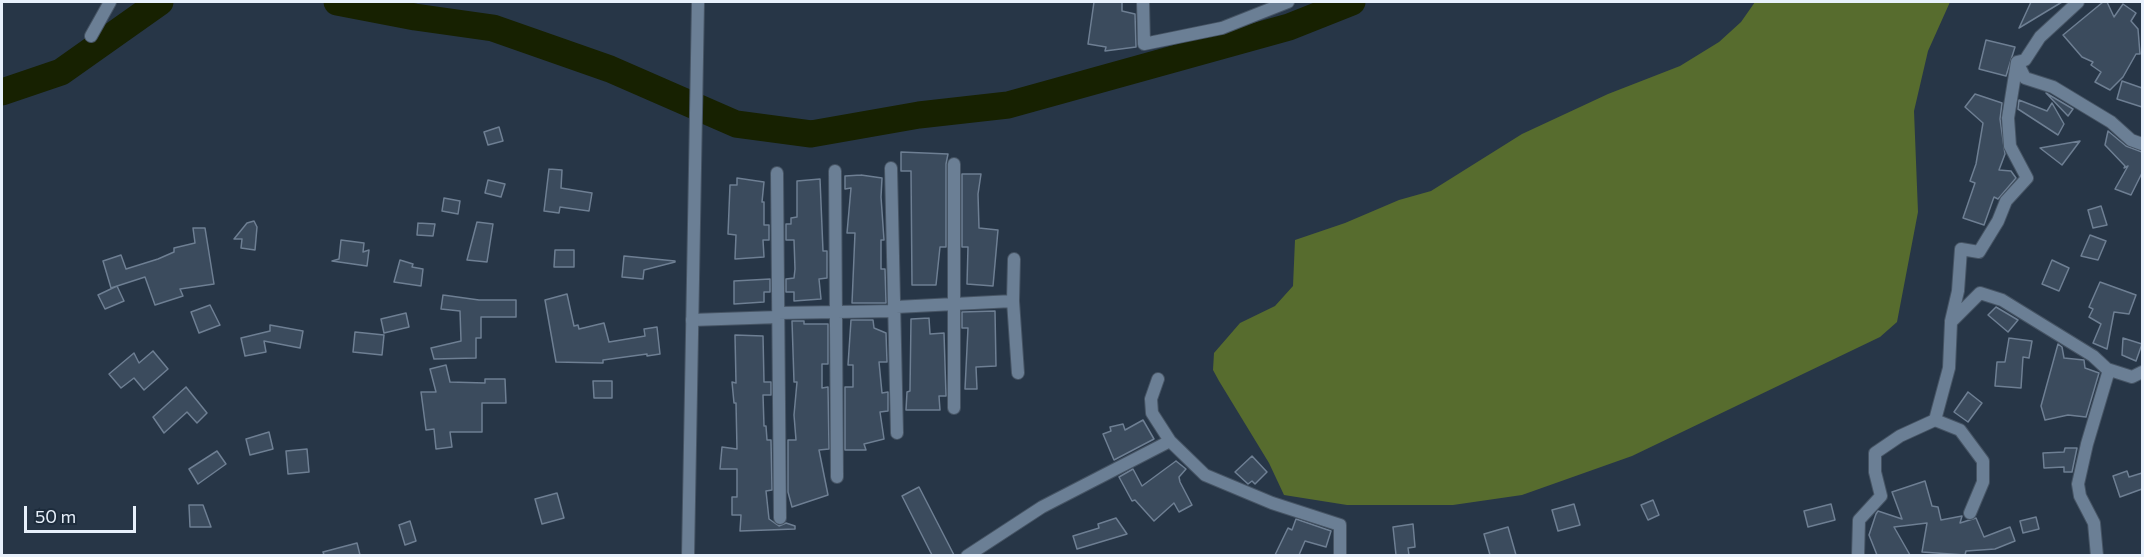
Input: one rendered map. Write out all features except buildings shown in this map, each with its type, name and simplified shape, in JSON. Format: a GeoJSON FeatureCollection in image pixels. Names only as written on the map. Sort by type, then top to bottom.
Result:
{"type":"FeatureCollection","features":[{"type":"Feature","properties":{"kind":"street"},"geometry":{"type":"LineString","coordinates":[[92,36],[110,2]]}},
{"type":"Feature","properties":{"kind":"street"},"geometry":{"type":"LineString","coordinates":[[688,555],[698,2]]}},
{"type":"Feature","properties":{"kind":"street"},"geometry":{"type":"LineString","coordinates":[[1143,2],[1144,44],[1222,28],[1288,2]]}},
{"type":"Feature","properties":{"kind":"street"},"geometry":{"type":"LineString","coordinates":[[2017,62],[2025,60],[2040,37],[2078,2]]}},
{"type":"Feature","properties":{"kind":"street"},"geometry":{"type":"LineString","coordinates":[[2017,62],[2025,78],[2053,87],[2111,122],[2131,140],[2142,144]]}},
{"type":"Feature","properties":{"kind":"street"},"geometry":{"type":"LineString","coordinates":[[1935,420],[1949,368],[1951,322],[1958,291],[1961,249],[1979,252],[1998,221],[2006,201],[2027,178],[2010,146],[2008,118],[2017,62]]}},
{"type":"Feature","properties":{"kind":"street"},"geometry":{"type":"LineString","coordinates":[[954,164],[954,408]]}},
{"type":"Feature","properties":{"kind":"street"},"geometry":{"type":"LineString","coordinates":[[891,168],[896,309],[897,433]]}},
{"type":"Feature","properties":{"kind":"street"},"geometry":{"type":"LineString","coordinates":[[835,171],[837,477]]}},
{"type":"Feature","properties":{"kind":"street"},"geometry":{"type":"LineString","coordinates":[[777,173],[780,518]]}},
{"type":"Feature","properties":{"kind":"street"},"geometry":{"type":"LineString","coordinates":[[1014,259],[1013,301],[1018,374]]}},
{"type":"Feature","properties":{"kind":"street"},"geometry":{"type":"LineString","coordinates":[[1951,322],[1980,293],[2002,300],[2093,356],[2109,370],[2132,377],[2142,372]]}},
{"type":"Feature","properties":{"kind":"street"},"geometry":{"type":"LineString","coordinates":[[692,320],[1013,301]]}},
{"type":"Feature","properties":{"kind":"street"},"geometry":{"type":"LineString","coordinates":[[2097,555],[2094,523],[2080,496],[2078,484],[2087,444],[2109,370]]}},
{"type":"Feature","properties":{"kind":"street"},"geometry":{"type":"LineString","coordinates":[[1158,379],[1151,399],[1152,413],[1170,441],[1205,475],[1272,503],[1340,525],[1340,555]]}},
{"type":"Feature","properties":{"kind":"street"},"geometry":{"type":"LineString","coordinates":[[1858,555],[1859,520],[1881,496],[1875,472],[1875,453],[1900,436],[1935,420],[1960,430],[1983,461],[1983,482],[1970,513]]}},
{"type":"Feature","properties":{"kind":"street"},"geometry":{"type":"LineString","coordinates":[[967,555],[1042,507],[1170,441]]}},
{"type":"Feature","properties":{"kind":"green space"},"geometry":{"type":"Polygon","coordinates":[[[1755,2],[1950,2],[1928,51],[1914,111],[1918,212],[1897,322],[1880,337],[1632,456],[1522,495],[1453,505],[1347,505],[1284,495],[1269,463],[1213,370],[1214,353],[1240,323],[1275,306],[1293,286],[1295,240],[1345,223],[1399,200],[1431,191],[1522,134],[1608,94],[1680,66],[1719,42],[1741,22],[1755,2]]]}},
{"type":"Feature","properties":{"kind":"waterway"},"geometry":{"type":"LineString","coordinates":[[2,92],[61,72],[160,2]]}},
{"type":"Feature","properties":{"kind":"waterway"},"geometry":{"type":"LineString","coordinates":[[337,2],[415,17],[493,28],[610,69],[736,124],[811,134],[919,115],[1008,105],[1289,27],[1352,2]]}}]}
